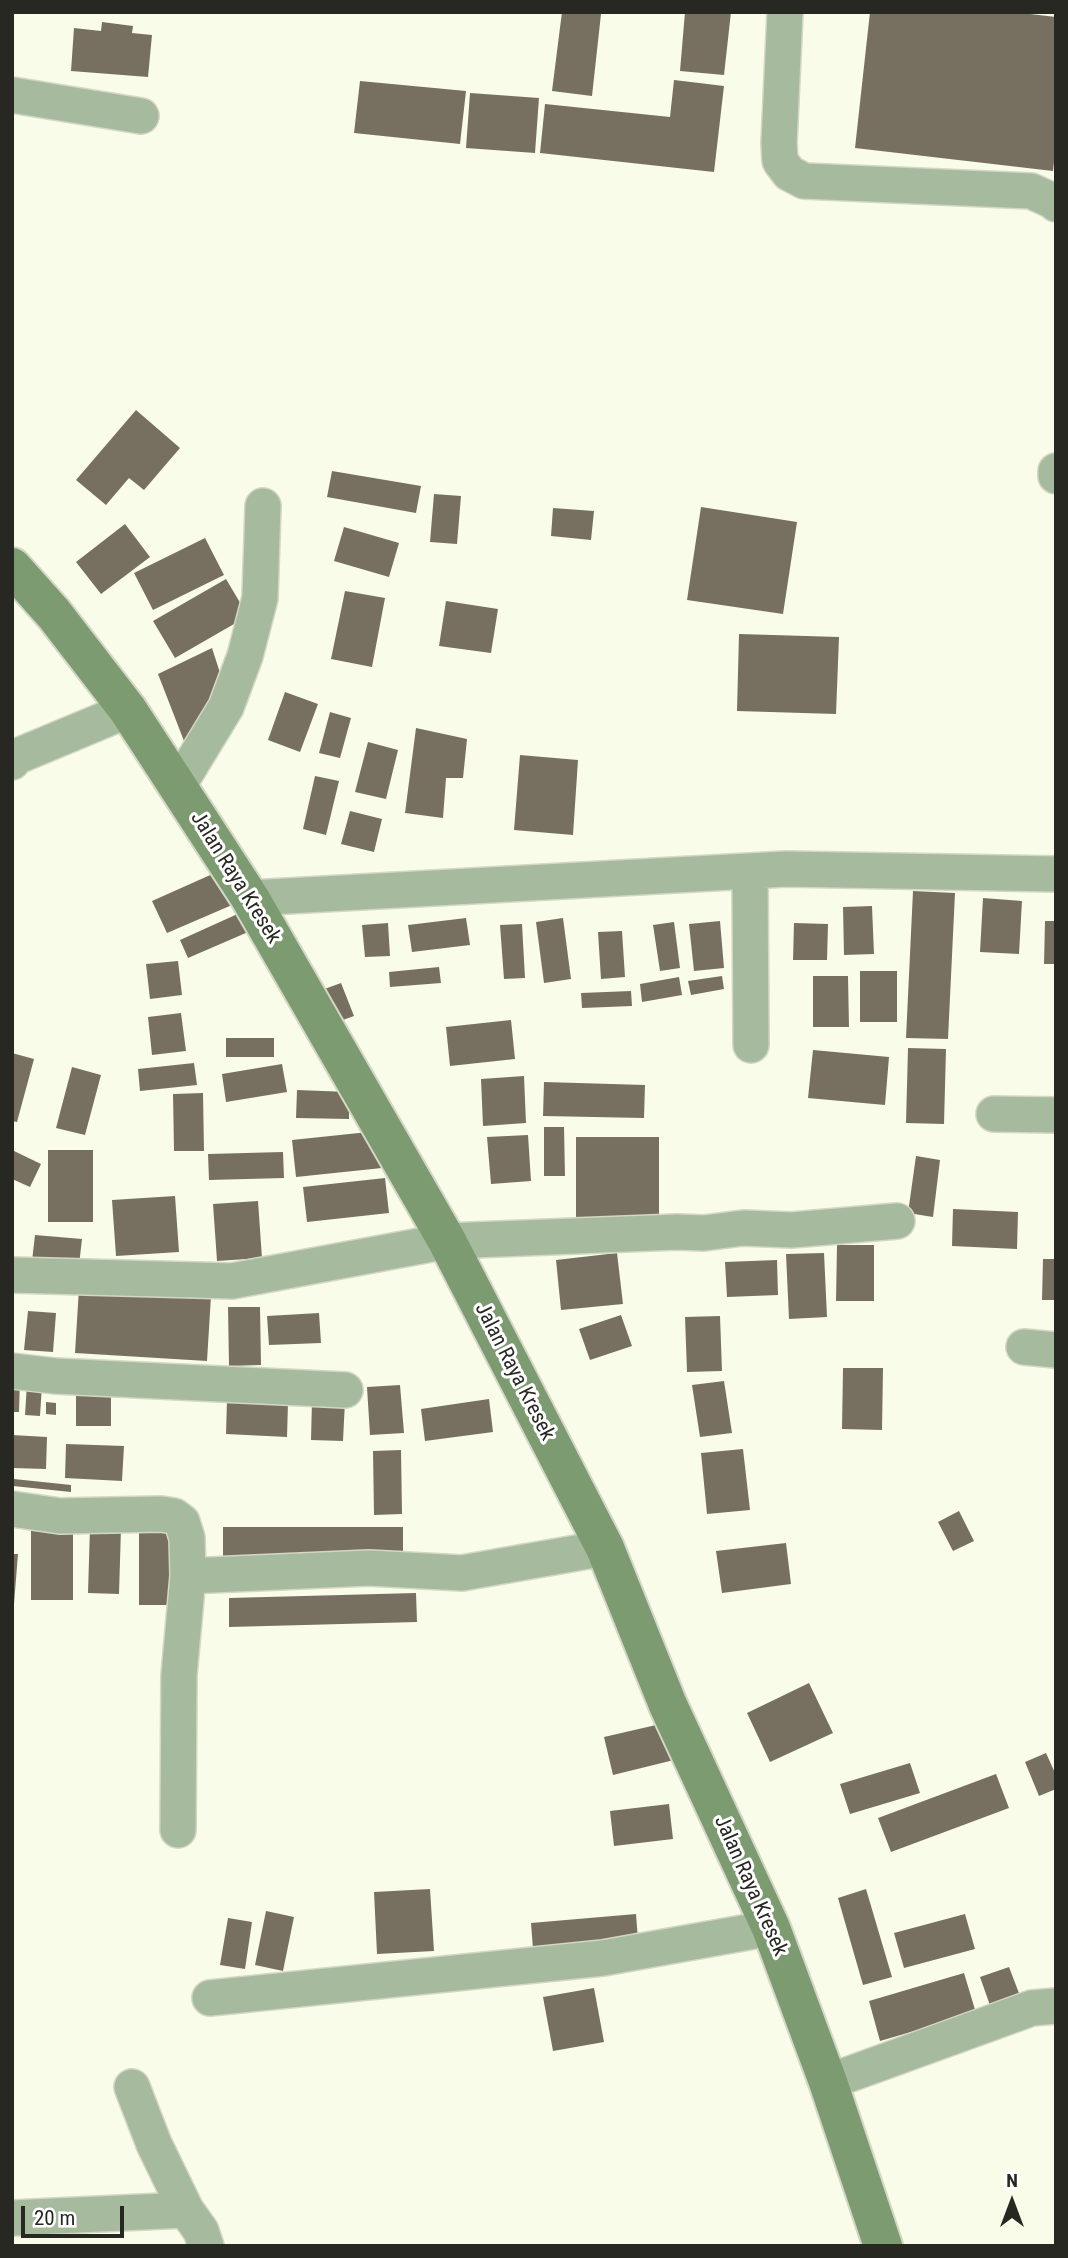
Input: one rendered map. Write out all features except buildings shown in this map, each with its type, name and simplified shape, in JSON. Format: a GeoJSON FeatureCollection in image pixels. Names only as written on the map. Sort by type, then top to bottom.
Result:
{"type":"FeatureCollection","features":[{"type":"Feature","properties":{"kind":"main road","name":"Jalan Raya Kresek"},"geometry":{"type":"LineString","coordinates":[[12,567],[54,614],[128,710],[178,786],[250,898],[447,1241],[604,1548],[668,1705],[771,1928],[828,2082],[883,2246]]}},
{"type":"Feature","properties":{"kind":"street"},"geometry":{"type":"LineString","coordinates":[[785,12],[779,143],[780,161],[789,173],[804,181],[1031,191],[1056,204]]}},
{"type":"Feature","properties":{"kind":"street"},"geometry":{"type":"LineString","coordinates":[[12,95],[141,116]]}},
{"type":"Feature","properties":{"kind":"street"},"geometry":{"type":"LineString","coordinates":[[178,786],[226,707],[245,656],[260,598],[262,506]]}},
{"type":"Feature","properties":{"kind":"street"},"geometry":{"type":"LineString","coordinates":[[13,759],[128,710]]}},
{"type":"Feature","properties":{"kind":"street"},"geometry":{"type":"LineString","coordinates":[[250,898],[786,869],[1056,874]]}},
{"type":"Feature","properties":{"kind":"street"},"geometry":{"type":"LineString","coordinates":[[750,871],[751,1045]]}},
{"type":"Feature","properties":{"kind":"street"},"geometry":{"type":"LineString","coordinates":[[994,1114],[1056,1115]]}},
{"type":"Feature","properties":{"kind":"street"},"geometry":{"type":"LineString","coordinates":[[12,1275],[232,1281],[447,1241],[704,1233],[743,1228],[792,1230],[897,1221]]}},
{"type":"Feature","properties":{"kind":"street"},"geometry":{"type":"LineString","coordinates":[[12,1371],[55,1376],[345,1390]]}},
{"type":"Feature","properties":{"kind":"street"},"geometry":{"type":"LineString","coordinates":[[12,1509],[61,1516],[162,1514],[174,1516],[182,1522],[187,1538],[188,1576],[179,1675],[178,1829]]}},
{"type":"Feature","properties":{"kind":"street"},"geometry":{"type":"LineString","coordinates":[[188,1576],[369,1568],[462,1573],[604,1548]]}},
{"type":"Feature","properties":{"kind":"street"},"geometry":{"type":"LineString","coordinates":[[210,1997],[603,1958],[771,1928]]}},
{"type":"Feature","properties":{"kind":"street"},"geometry":{"type":"LineString","coordinates":[[828,2082],[1032,2008],[1056,2006]]}},
{"type":"Feature","properties":{"kind":"street"},"geometry":{"type":"LineString","coordinates":[[132,2087],[154,2144],[186,2210],[201,2231],[206,2246]]}},
{"type":"Feature","properties":{"kind":"street"},"geometry":{"type":"LineString","coordinates":[[12,2218],[186,2210]]}}]}
